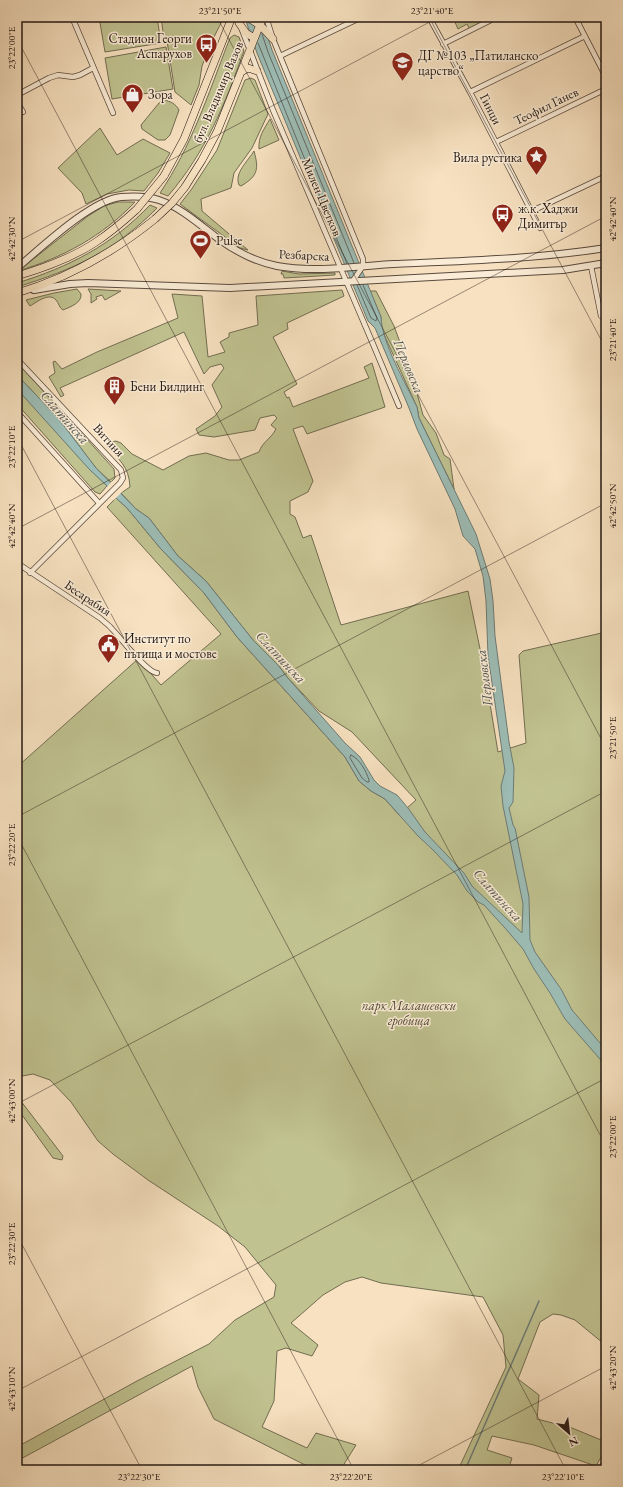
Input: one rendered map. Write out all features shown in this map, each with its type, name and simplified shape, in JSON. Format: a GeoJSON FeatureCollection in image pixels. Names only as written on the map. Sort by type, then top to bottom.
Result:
{"type":"FeatureCollection","features":[{"type":"Feature","properties":{"kind":"main road","name":"бул. Владимир Вазов"},"geometry":{"type":"LineString","coordinates":[[17,276],[70,257],[96,242],[137,209],[150,194],[164,176],[184,139],[232,17]]}},
{"type":"Feature","properties":{"kind":"main road"},"geometry":{"type":"LineString","coordinates":[[247,17],[260,25],[273,39]]}},
{"type":"Feature","properties":{"kind":"main road","name":"бул. Владимир Вазов"},"geometry":{"type":"LineString","coordinates":[[18,293],[63,277],[89,264],[119,246],[155,219],[185,187],[217,132],[263,17]]}},
{"type":"Feature","properties":{"kind":"main road"},"geometry":{"type":"LineString","coordinates":[[238,20],[246,33],[254,38]]}},
{"type":"Feature","properties":{"kind":"main road"},"geometry":{"type":"LineString","coordinates":[[241,72],[248,68],[257,71]]}},
{"type":"Feature","properties":{"kind":"street"},"geometry":{"type":"LineString","coordinates":[[72,17],[113,113]]}},
{"type":"Feature","properties":{"kind":"street","name":"Милен Цветков"},"geometry":{"type":"LineString","coordinates":[[266,17],[273,39],[363,259],[363,266]]}},
{"type":"Feature","properties":{"kind":"street"},"geometry":{"type":"LineString","coordinates":[[280,56],[362,17]]}},
{"type":"Feature","properties":{"kind":"street","name":"Гинци"},"geometry":{"type":"LineString","coordinates":[[429,17],[470,92],[540,228]]}},
{"type":"Feature","properties":{"kind":"street"},"geometry":{"type":"LineString","coordinates":[[443,44],[497,17]]}},
{"type":"Feature","properties":{"kind":"street"},"geometry":{"type":"LineString","coordinates":[[575,17],[606,77]]}},
{"type":"Feature","properties":{"kind":"street","name":"Милен Цветков"},"geometry":{"type":"LineString","coordinates":[[238,20],[257,71],[340,268],[349,282],[399,406]]}},
{"type":"Feature","properties":{"kind":"street"},"geometry":{"type":"LineString","coordinates":[[470,92],[585,36]]}},
{"type":"Feature","properties":{"kind":"street"},"geometry":{"type":"LineString","coordinates":[[17,95],[49,78],[58,75],[73,77],[93,68]]}},
{"type":"Feature","properties":{"kind":"street","name":"Теофил Ганев"},"geometry":{"type":"LineString","coordinates":[[496,142],[606,89]]}},
{"type":"Feature","properties":{"kind":"street"},"geometry":{"type":"LineString","coordinates":[[17,102],[23,112]]}},
{"type":"Feature","properties":{"kind":"street"},"geometry":{"type":"LineString","coordinates":[[532,211],[606,176]]}},
{"type":"Feature","properties":{"kind":"street","name":"Резбарска"},"geometry":{"type":"LineString","coordinates":[[17,268],[88,210],[118,197],[140,196],[158,200],[179,210],[220,240],[255,260],[276,266],[296,269],[340,268],[564,254],[606,248]]}},
{"type":"Feature","properties":{"kind":"street","name":"Резбарска"},"geometry":{"type":"LineString","coordinates":[[18,293],[55,286],[88,283],[230,288],[563,270],[606,263]]}},
{"type":"Feature","properties":{"kind":"street"},"geometry":{"type":"LineString","coordinates":[[349,282],[363,266]]}},
{"type":"Feature","properties":{"kind":"street"},"geometry":{"type":"LineString","coordinates":[[591,266],[601,316]]}},
{"type":"Feature","properties":{"kind":"street","name":"Витиня"},"geometry":{"type":"LineString","coordinates":[[17,359],[121,470],[123,478],[120,483],[30,573]]}},
{"type":"Feature","properties":{"kind":"street"},"geometry":{"type":"LineString","coordinates":[[17,412],[99,503]]}},
{"type":"Feature","properties":{"kind":"street","name":"Бесарабия"},"geometry":{"type":"LineString","coordinates":[[17,563],[100,618],[111,628],[138,659],[153,673],[157,673]]}},
{"type":"Feature","properties":{"kind":"street"},"geometry":{"type":"LineString","coordinates":[[601,1470],[606,1462]]}},
{"type":"Feature","properties":{"kind":"green space"},"geometry":{"type":"Polygon","coordinates":[[[99,17],[157,17],[161,43],[105,52],[99,17]]]}},
{"type":"Feature","properties":{"kind":"green space"},"geometry":{"type":"Polygon","coordinates":[[[161,17],[224,17],[211,43],[202,66],[199,85],[191,105],[175,92],[167,41],[185,37],[164,39],[161,17]]]}},
{"type":"Feature","properties":{"kind":"green space"},"geometry":{"type":"Polygon","coordinates":[[[460,17],[497,17],[470,30],[467,24],[458,29],[454,20],[460,17]]]}},
{"type":"Feature","properties":{"kind":"green space"},"geometry":{"type":"Polygon","coordinates":[[[234,35],[239,37],[244,51],[213,127],[194,162],[182,179],[168,196],[160,193],[190,139],[230,38],[234,35]]]}},
{"type":"Feature","properties":{"kind":"green space"},"geometry":{"type":"Polygon","coordinates":[[[166,47],[173,89],[112,99],[105,58],[166,47]]]}},
{"type":"Feature","properties":{"kind":"green space"},"geometry":{"type":"Polygon","coordinates":[[[251,78],[255,80],[268,114],[252,148],[234,173],[231,188],[201,199],[202,211],[248,250],[240,248],[180,204],[217,150],[245,80],[251,78]]]}},
{"type":"Feature","properties":{"kind":"green space"},"geometry":{"type":"Polygon","coordinates":[[[164,100],[173,103],[179,110],[170,135],[165,140],[158,140],[142,129],[141,125],[159,103],[164,100]]]}},
{"type":"Feature","properties":{"kind":"green space"},"geometry":{"type":"Polygon","coordinates":[[[270,119],[279,140],[259,149],[260,137],[270,119]]]}},
{"type":"Feature","properties":{"kind":"green space"},"geometry":{"type":"Polygon","coordinates":[[[100,128],[117,155],[143,139],[170,153],[158,173],[144,191],[129,190],[107,194],[86,204],[82,193],[58,168],[100,128]]]}},
{"type":"Feature","properties":{"kind":"green space"},"geometry":{"type":"Polygon","coordinates":[[[254,151],[257,167],[256,172],[251,179],[241,186],[239,185],[238,176],[242,167],[254,151]]]}},
{"type":"Feature","properties":{"kind":"green space"},"geometry":{"type":"Polygon","coordinates":[[[118,202],[135,202],[109,225],[81,244],[50,260],[18,271],[88,216],[104,206],[118,202]]]}},
{"type":"Feature","properties":{"kind":"green space"},"geometry":{"type":"Polygon","coordinates":[[[150,205],[157,208],[142,223],[126,236],[93,257],[75,266],[17,287],[17,283],[54,270],[89,253],[120,232],[150,205]]]}},
{"type":"Feature","properties":{"kind":"green space"},"geometry":{"type":"Polygon","coordinates":[[[282,271],[299,274],[335,273],[335,275],[284,278],[283,274],[281,274],[282,271]]]}},
{"type":"Feature","properties":{"kind":"green space"},"geometry":{"type":"Polygon","coordinates":[[[77,289],[81,294],[80,300],[63,310],[57,301],[50,297],[43,298],[30,306],[26,300],[54,293],[77,289]]]}},
{"type":"Feature","properties":{"kind":"green space"},"geometry":{"type":"Polygon","coordinates":[[[88,289],[121,291],[105,300],[102,295],[96,297],[97,299],[91,303],[91,294],[88,289]]]}},
{"type":"Feature","properties":{"kind":"green space","name":"парк Малашевски гробища"},"geometry":{"type":"Polygon","coordinates":[[[342,290],[344,296],[287,323],[288,329],[273,337],[297,384],[284,392],[287,398],[289,397],[293,407],[369,378],[364,367],[372,363],[385,407],[307,434],[303,426],[293,429],[313,481],[308,492],[290,501],[290,514],[295,517],[303,538],[311,535],[341,625],[468,591],[484,668],[498,752],[526,743],[519,655],[523,651],[606,632],[606,1336],[603,1343],[575,1320],[553,1314],[540,1322],[518,1379],[539,1395],[537,1419],[572,1428],[606,1442],[606,1448],[596,1466],[534,1445],[492,1436],[487,1450],[512,1458],[508,1470],[458,1470],[506,1367],[503,1335],[483,1297],[381,1283],[362,1277],[345,1282],[323,1295],[291,1323],[318,1345],[312,1356],[286,1348],[277,1351],[274,1401],[262,1427],[307,1448],[316,1433],[356,1445],[341,1469],[343,1470],[315,1470],[214,1419],[198,1387],[192,1366],[17,1461],[17,1447],[137,1381],[209,1344],[235,1320],[274,1297],[276,1285],[245,1247],[218,1226],[148,1180],[98,1141],[71,1102],[50,1080],[33,1074],[17,1077],[17,767],[138,659],[161,685],[221,634],[107,507],[116,498],[127,508],[161,549],[204,593],[237,637],[345,757],[359,781],[371,791],[385,799],[399,815],[416,800],[352,732],[319,711],[287,677],[278,665],[253,640],[206,581],[178,556],[149,518],[136,509],[121,493],[130,487],[128,474],[119,459],[106,445],[116,441],[121,443],[132,454],[163,470],[189,456],[206,453],[229,460],[239,460],[259,452],[262,445],[276,429],[271,425],[277,418],[274,415],[260,418],[255,430],[214,437],[199,435],[196,429],[215,416],[222,407],[212,385],[224,368],[221,364],[210,367],[204,374],[184,332],[60,388],[64,395],[61,397],[49,377],[55,373],[53,362],[55,361],[62,369],[97,352],[178,318],[172,294],[202,296],[208,357],[225,352],[220,342],[229,337],[229,333],[258,325],[256,296],[342,290]]]}},
{"type":"Feature","properties":{"kind":"green space"},"geometry":{"type":"Polygon","coordinates":[[[370,291],[376,291],[394,326],[412,375],[423,415],[436,433],[444,455],[450,459],[454,489],[419,418],[417,407],[381,327],[381,317],[370,291]]]}},
{"type":"Feature","properties":{"kind":"green space"},"geometry":{"type":"Polygon","coordinates":[[[17,362],[114,469],[115,478],[111,482],[96,468],[58,418],[17,375],[17,362]]]}},
{"type":"Feature","properties":{"kind":"green space"},"geometry":{"type":"Polygon","coordinates":[[[17,389],[83,462],[107,486],[100,494],[95,492],[17,404],[17,389]]]}},
{"type":"Feature","properties":{"kind":"green space"},"geometry":{"type":"Polygon","coordinates":[[[17,1096],[63,1156],[62,1160],[53,1158],[17,1108],[17,1096]]]}},
{"type":"Feature","properties":{"kind":"water"},"geometry":{"type":"Polygon","coordinates":[[[246,17],[261,17],[272,50],[381,317],[385,339],[417,407],[419,418],[476,534],[490,579],[493,601],[495,636],[509,742],[514,768],[513,802],[509,808],[515,828],[529,897],[530,940],[535,952],[561,989],[572,1010],[606,1050],[606,1066],[565,1019],[523,949],[505,928],[484,905],[478,902],[467,891],[457,875],[418,836],[385,799],[371,791],[359,781],[345,757],[237,637],[204,593],[161,549],[127,508],[89,469],[17,389],[17,375],[58,418],[96,468],[136,509],[149,518],[178,556],[206,581],[253,640],[278,665],[345,743],[360,757],[374,780],[380,786],[397,795],[425,832],[464,873],[472,886],[522,933],[523,904],[503,806],[501,786],[505,771],[488,656],[486,601],[483,576],[475,549],[463,536],[455,509],[417,429],[375,328],[368,321],[257,53],[246,17]]]}},
{"type":"Feature","properties":{"kind":"pier"},"geometry":{"type":"Polygon","coordinates":[[[112,481],[123,491],[114,500],[106,488],[112,481]]]}},
{"type":"Feature","properties":{"kind":"waterway"},"geometry":{"type":"LineString","coordinates":[[465,1470],[539,1301]]}},
{"type":"Feature","properties":{"kind":"place","name":"Стадион Георги Аспарухов"},"geometry":{"type":"Point","coordinates":[207,64]}},
{"type":"Feature","properties":{"kind":"place","name":"ДГ №103 „Патиланско царство“"},"geometry":{"type":"Point","coordinates":[402,82]}},
{"type":"Feature","properties":{"kind":"place","name":"Зора"},"geometry":{"type":"Point","coordinates":[133,114]}},
{"type":"Feature","properties":{"kind":"place","name":"Вила рустика"},"geometry":{"type":"Point","coordinates":[537,176]}},
{"type":"Feature","properties":{"kind":"place","name":"ж.к. Хаджи Димитър"},"geometry":{"type":"Point","coordinates":[502,234]}},
{"type":"Feature","properties":{"kind":"place","name":"Pulse"},"geometry":{"type":"Point","coordinates":[200,260]}},
{"type":"Feature","properties":{"kind":"place","name":"Бени Билдинг"},"geometry":{"type":"Point","coordinates":[115,406]}},
{"type":"Feature","properties":{"kind":"place","name":"Институт по пътища и мостове"},"geometry":{"type":"Point","coordinates":[108,664]}},
{"type":"Feature","properties":{"kind":"water label","name":"Перловска"},"geometry":{"type":"Point","coordinates":[409,366]}},
{"type":"Feature","properties":{"kind":"water label","name":"Слатинска"},"geometry":{"type":"Point","coordinates":[65,417]}},
{"type":"Feature","properties":{"kind":"water label","name":"Слатинска"},"geometry":{"type":"Point","coordinates":[281,657]}},
{"type":"Feature","properties":{"kind":"water label","name":"Перловска"},"geometry":{"type":"Point","coordinates":[484,678]}},
{"type":"Feature","properties":{"kind":"water label","name":"Слатинска"},"geometry":{"type":"Point","coordinates":[498,895]}}]}
